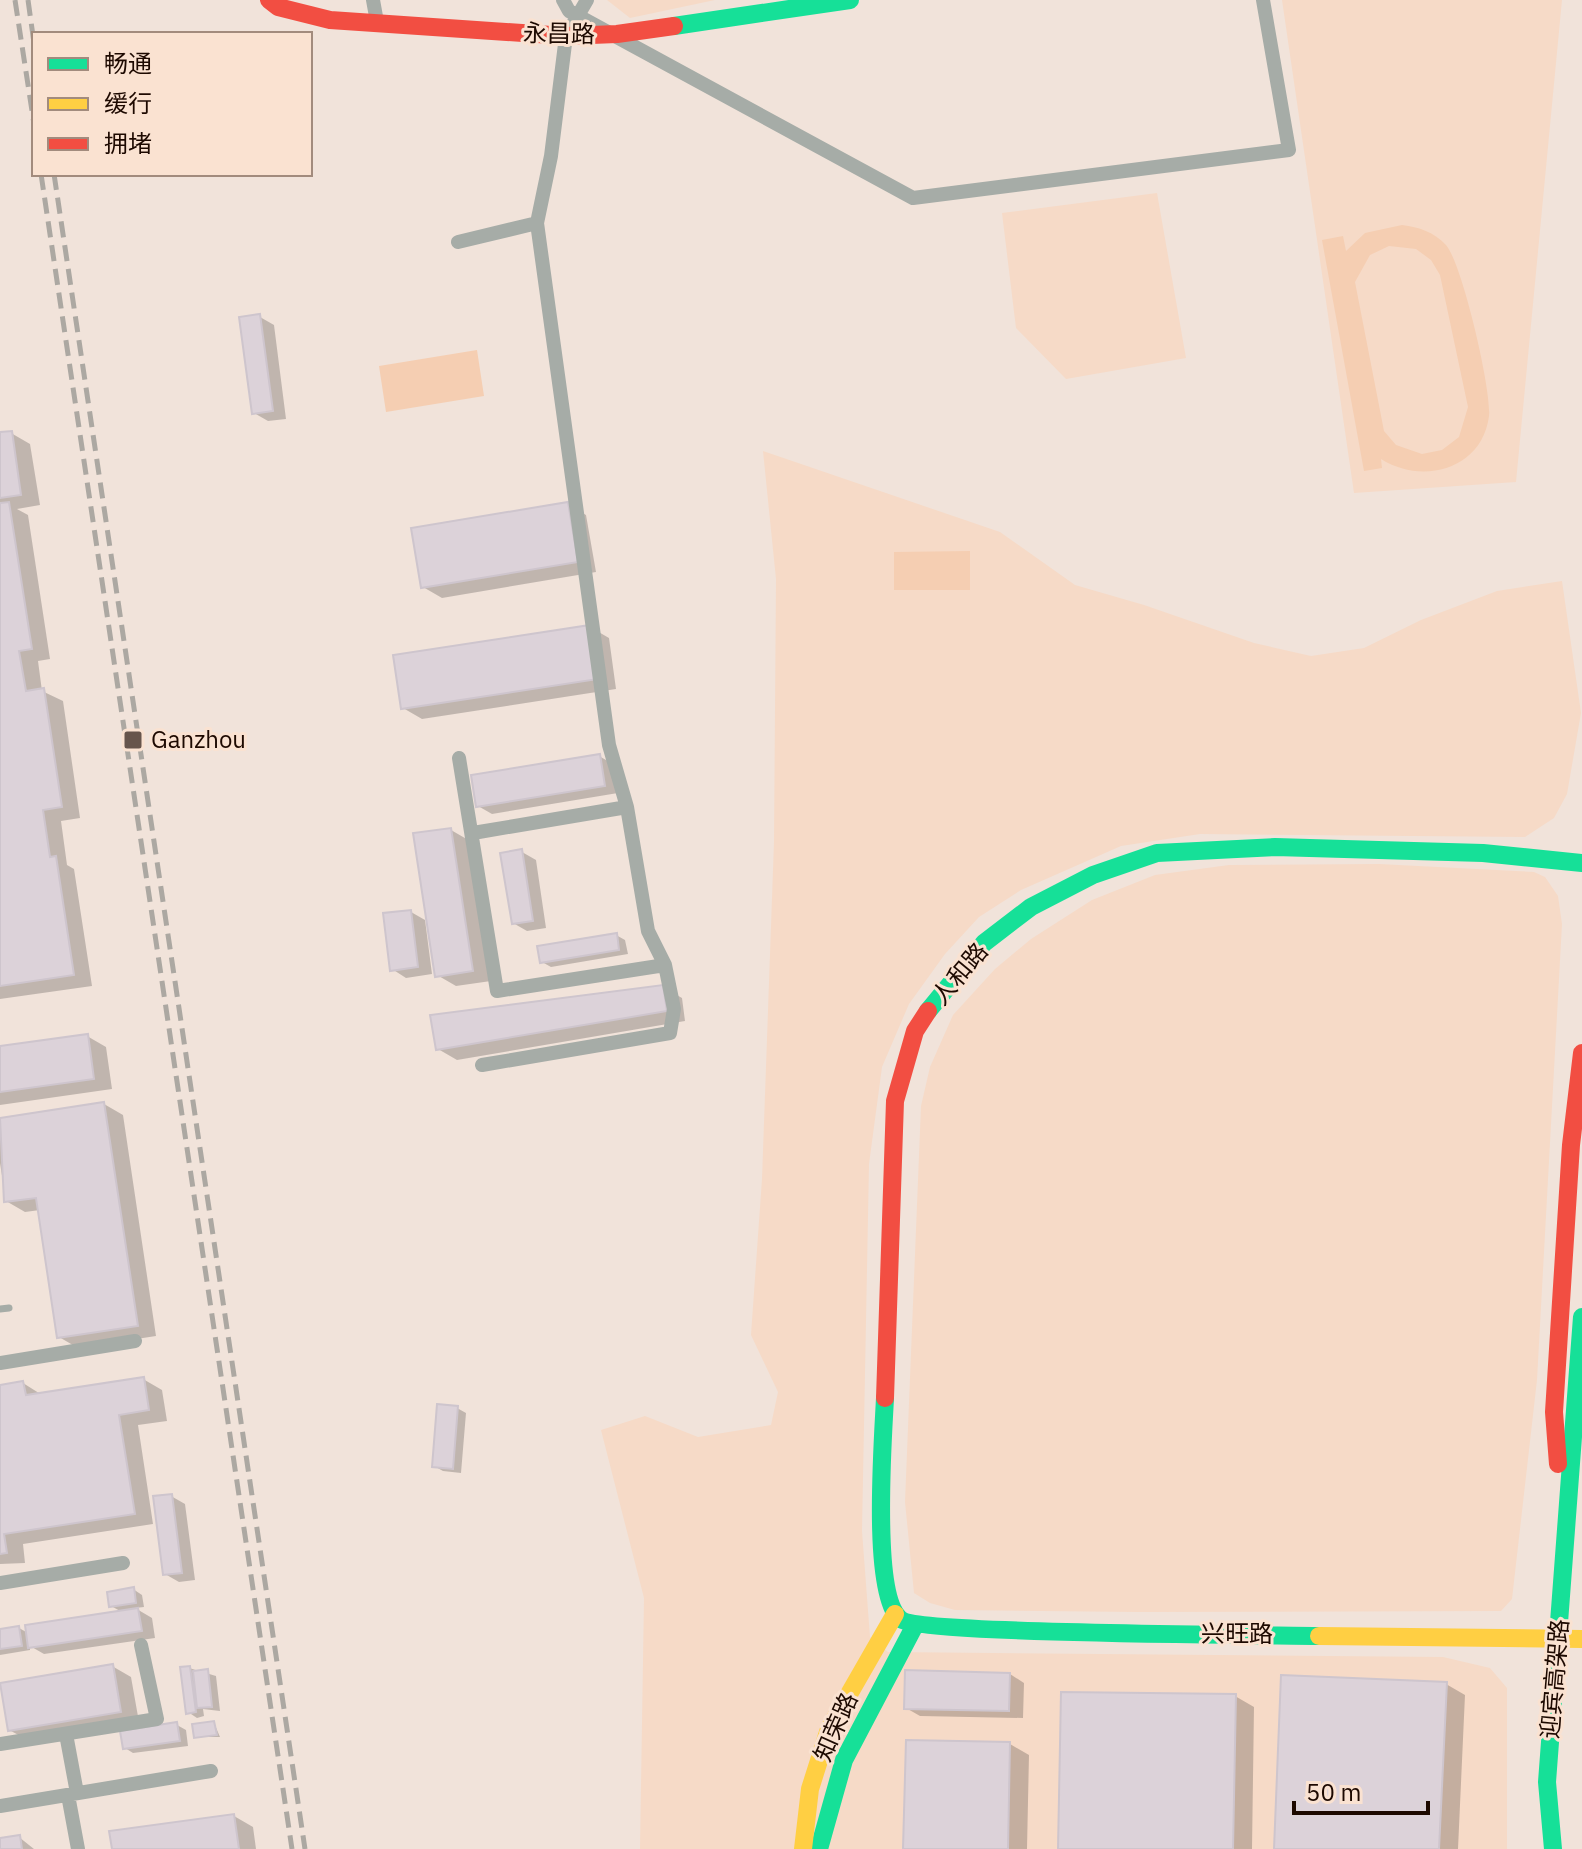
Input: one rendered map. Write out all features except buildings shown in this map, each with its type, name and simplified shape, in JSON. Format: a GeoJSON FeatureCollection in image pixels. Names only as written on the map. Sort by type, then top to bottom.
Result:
{"type":"FeatureCollection","features":[{"type":"Feature","properties":{"kind":"main road","name":"永昌路"},"geometry":{"type":"LineString","coordinates":[[269,0],[278,7],[330,20],[566,36],[617,34],[850,0]]}},
{"type":"Feature","properties":{"kind":"main road","name":"人和路"},"geometry":{"type":"LineString","coordinates":[[895,1614],[887,1599],[881,1508],[895,1101],[915,1031],[943,989],[984,943],[1031,907],[1093,875],[1157,853],[1275,847],[1483,853],[1582,863]]}},
{"type":"Feature","properties":{"kind":"main road"},"geometry":{"type":"LineString","coordinates":[[1565,1568],[1554,1412],[1571,1145],[1582,1053]]}},
{"type":"Feature","properties":{"kind":"main road","name":"迎宾高架路"},"geometry":{"type":"LineString","coordinates":[[1553,1849],[1547,1782],[1582,1317]]}},
{"type":"Feature","properties":{"kind":"main road","name":"兴旺路"},"geometry":{"type":"LineString","coordinates":[[895,1614],[915,1625],[1089,1634],[1391,1634],[1582,1639]]}},
{"type":"Feature","properties":{"kind":"main road","name":"知荣路"},"geometry":{"type":"LineString","coordinates":[[803,1849],[810,1789],[829,1729],[895,1614]]}},
{"type":"Feature","properties":{"kind":"main road","name":"知荣路"},"geometry":{"type":"LineString","coordinates":[[819,1849],[833,1788],[854,1732],[915,1625]]}},
{"type":"Feature","properties":{"kind":"street"},"geometry":{"type":"LineString","coordinates":[[373,0],[377,22]]}},
{"type":"Feature","properties":{"kind":"street"},"geometry":{"type":"LineString","coordinates":[[563,0],[577,15],[617,34],[913,198],[1289,150],[1263,0]]}},
{"type":"Feature","properties":{"kind":"street"},"geometry":{"type":"LineString","coordinates":[[482,1065],[670,1033],[674,1009],[665,965],[648,931],[627,807],[609,745],[537,223],[551,156],[566,36],[587,0]]}},
{"type":"Feature","properties":{"kind":"street"},"geometry":{"type":"LineString","coordinates":[[458,242],[537,223]]}},
{"type":"Feature","properties":{"kind":"street"},"geometry":{"type":"LineString","coordinates":[[459,758],[497,991],[665,965]]}},
{"type":"Feature","properties":{"kind":"street"},"geometry":{"type":"LineString","coordinates":[[473,833],[627,807]]}},
{"type":"Feature","properties":{"kind":"street"},"geometry":{"type":"LineString","coordinates":[[0,1363],[135,1341]]}},
{"type":"Feature","properties":{"kind":"street"},"geometry":{"type":"LineString","coordinates":[[0,1583],[123,1563]]}},
{"type":"Feature","properties":{"kind":"street"},"geometry":{"type":"LineString","coordinates":[[0,1744],[157,1719],[141,1645]]}},
{"type":"Feature","properties":{"kind":"street"},"geometry":{"type":"LineString","coordinates":[[66,1734],[78,1849]]}},
{"type":"Feature","properties":{"kind":"street"},"geometry":{"type":"LineString","coordinates":[[0,1806],[211,1771]]}},
{"type":"Feature","properties":{"kind":"lane"},"geometry":{"type":"LineString","coordinates":[[0,1309],[9,1308]]}},
{"type":"Feature","properties":{"kind":"shaded area"},"geometry":{"type":"Polygon","coordinates":[[[607,0],[715,0],[630,18],[607,0]]]}},
{"type":"Feature","properties":{"kind":"shaded area"},"geometry":{"type":"Polygon","coordinates":[[[1282,0],[1562,0],[1516,482],[1354,493],[1282,0]]]}},
{"type":"Feature","properties":{"kind":"shaded area"},"geometry":{"type":"Polygon","coordinates":[[[1157,193],[1186,358],[1066,379],[1016,328],[1002,213],[1157,193]]]}},
{"type":"Feature","properties":{"kind":"shaded area"},"geometry":{"type":"Polygon","coordinates":[[[1402,225],[1414,227],[1436,237],[1453,256],[1481,356],[1489,416],[1484,434],[1475,449],[1448,468],[1414,471],[1381,459],[1382,468],[1364,471],[1322,240],[1343,236],[1346,251],[1365,233],[1402,225]],[[1389,246],[1370,255],[1355,282],[1384,431],[1396,445],[1422,454],[1442,450],[1459,437],[1468,407],[1440,275],[1431,260],[1416,249],[1389,246]]]}},
{"type":"Feature","properties":{"kind":"shaded area"},"geometry":{"type":"Polygon","coordinates":[[[477,350],[484,396],[386,412],[379,366],[477,350]]]}},
{"type":"Feature","properties":{"kind":"shaded area"},"geometry":{"type":"Polygon","coordinates":[[[763,451],[1000,532],[1075,585],[1254,643],[1311,656],[1364,648],[1421,620],[1497,591],[1562,581],[1581,713],[1567,794],[1554,818],[1525,837],[1200,834],[1121,846],[1021,890],[979,917],[945,954],[909,1004],[882,1067],[869,1164],[862,1531],[870,1637],[888,1652],[1443,1657],[1490,1668],[1507,1688],[1507,1849],[640,1849],[644,1598],[601,1430],[645,1416],[698,1437],[771,1425],[778,1392],[751,1335],[762,1179],[774,842],[776,579],[763,451]]]}},
{"type":"Feature","properties":{"kind":"shaded area"},"geometry":{"type":"Polygon","coordinates":[[[970,551],[970,590],[894,590],[894,552],[970,551]]]}},
{"type":"Feature","properties":{"kind":"shaded area"},"geometry":{"type":"Polygon","coordinates":[[[1379,864],[1534,872],[1545,877],[1558,896],[1562,924],[1537,1380],[1512,1599],[1501,1611],[955,1610],[930,1603],[914,1593],[905,1502],[921,1106],[930,1067],[953,1015],[995,969],[1031,939],[1092,900],[1155,875],[1229,865],[1379,864]]]}},
{"type":"Feature","properties":{"kind":"railway"},"geometry":{"type":"LineString","coordinates":[[15,0],[32,111]]}},
{"type":"Feature","properties":{"kind":"railway"},"geometry":{"type":"LineString","coordinates":[[28,0],[32,32]]}},
{"type":"Feature","properties":{"kind":"railway"},"geometry":{"type":"LineString","coordinates":[[41,176],[292,1849]]}},
{"type":"Feature","properties":{"kind":"railway"},"geometry":{"type":"LineString","coordinates":[[54,176],[305,1849]]}},
{"type":"Feature","properties":{"kind":"traffic: fast"},"geometry":{"type":"LineString","coordinates":[[674,26],[850,0]]}},
{"type":"Feature","properties":{"kind":"traffic: fast"},"geometry":{"type":"LineString","coordinates":[[928,1011],[984,943],[1031,907],[1093,875],[1157,853],[1275,847],[1483,853],[1582,863]]}},
{"type":"Feature","properties":{"kind":"traffic: fast"},"geometry":{"type":"LineString","coordinates":[[1553,1849],[1547,1782],[1582,1317]]}},
{"type":"Feature","properties":{"kind":"traffic: fast"},"geometry":{"type":"LineString","coordinates":[[885,1398],[882,1549],[891,1604],[900,1619],[921,1624],[1027,1631],[1319,1636]]}},
{"type":"Feature","properties":{"kind":"traffic: fast"},"geometry":{"type":"LineString","coordinates":[[819,1849],[844,1760],[915,1625]]}},
{"type":"Feature","properties":{"kind":"traffic: slow"},"geometry":{"type":"LineString","coordinates":[[803,1849],[810,1789],[829,1729],[895,1614]]}},
{"type":"Feature","properties":{"kind":"traffic: slow"},"geometry":{"type":"LineString","coordinates":[[1319,1636],[1582,1639]]}},
{"type":"Feature","properties":{"kind":"traffic: jam"},"geometry":{"type":"LineString","coordinates":[[269,0],[278,7],[330,20],[566,36],[617,34],[674,26]]}},
{"type":"Feature","properties":{"kind":"traffic: jam"},"geometry":{"type":"LineString","coordinates":[[885,1398],[895,1101],[915,1031],[928,1011]]}},
{"type":"Feature","properties":{"kind":"traffic: jam"},"geometry":{"type":"LineString","coordinates":[[1558,1464],[1554,1412],[1571,1145],[1582,1053]]}},
{"type":"Feature","properties":{"kind":"place","name":"Ganzhou"},"geometry":{"type":"Point","coordinates":[133,740]}}]}
